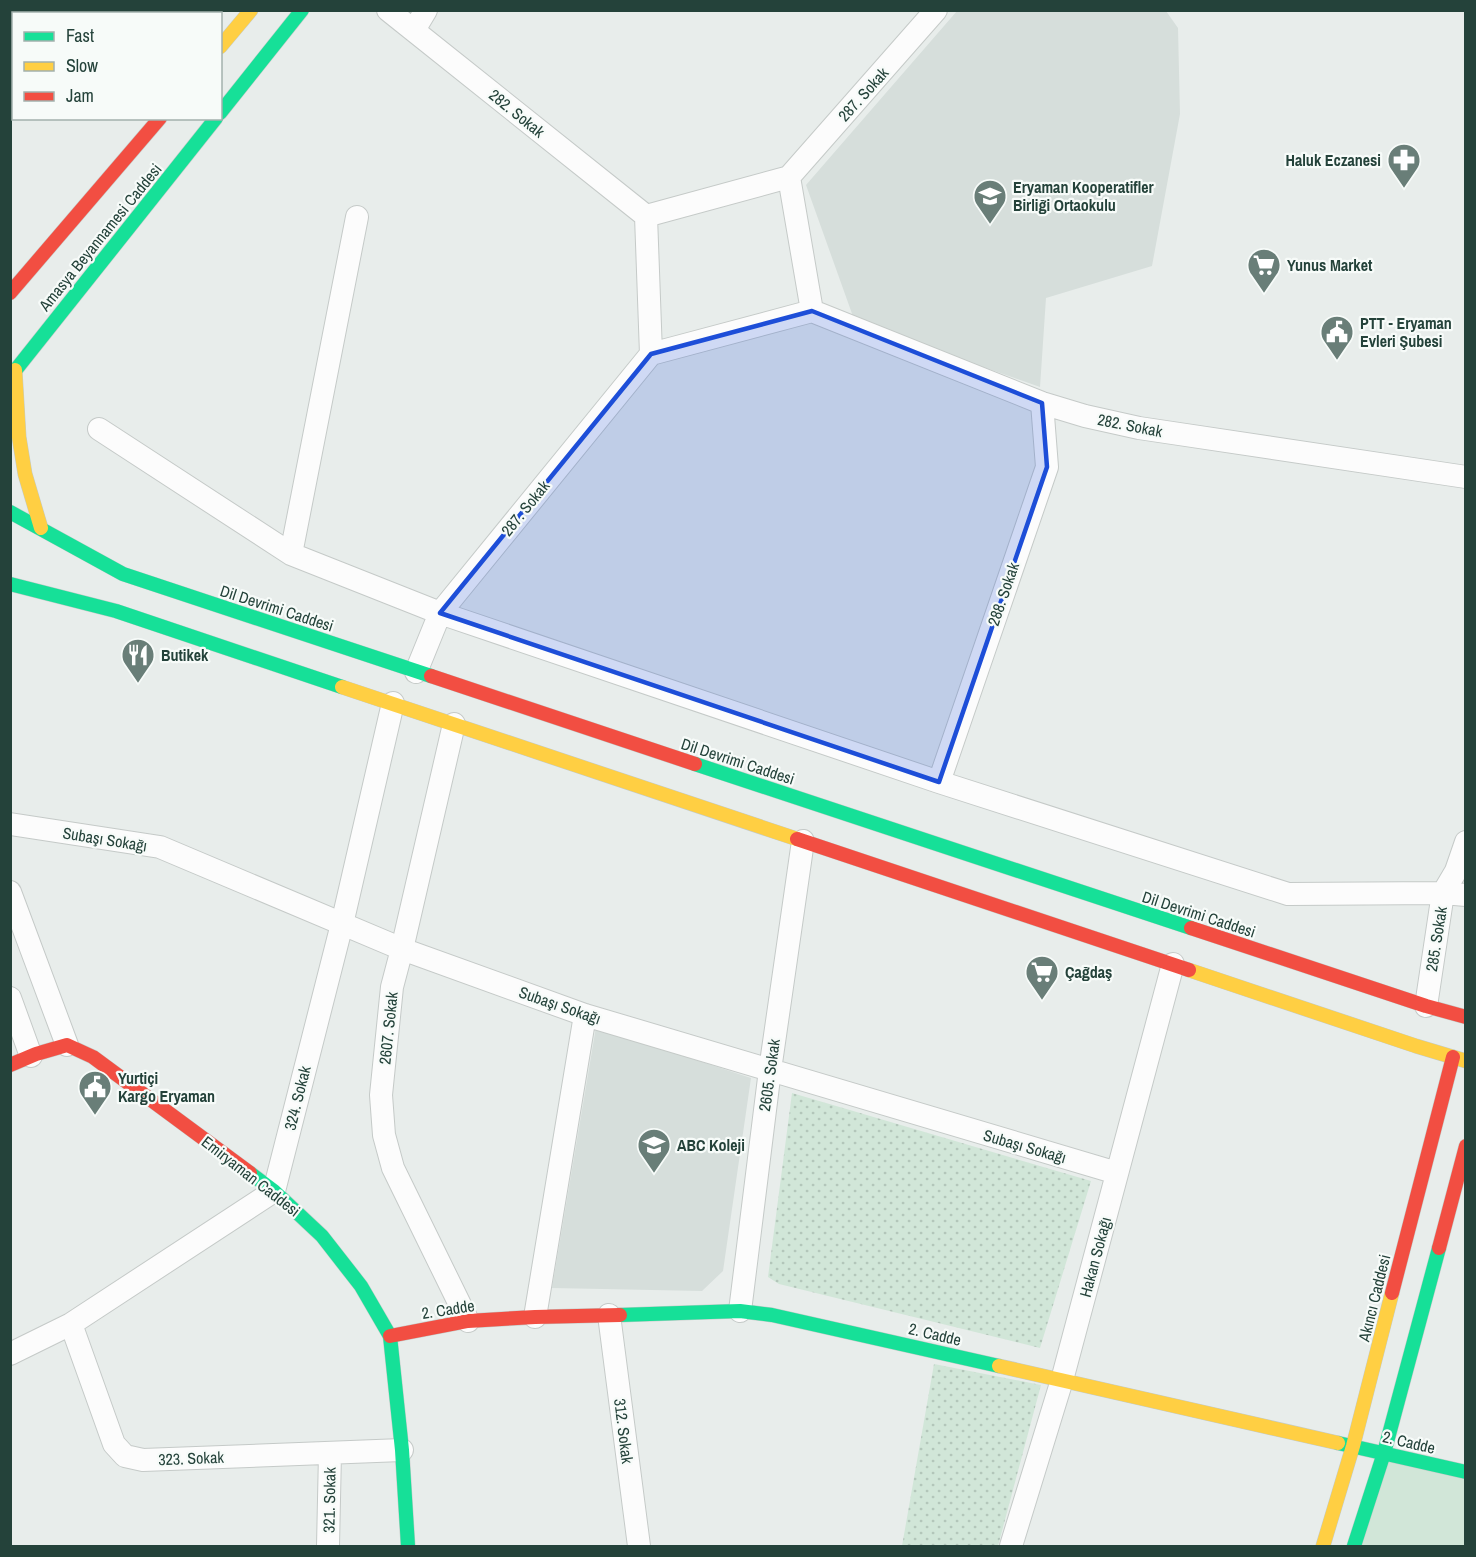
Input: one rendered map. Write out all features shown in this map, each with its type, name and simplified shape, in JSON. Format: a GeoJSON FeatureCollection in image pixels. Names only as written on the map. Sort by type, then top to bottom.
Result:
{"type":"FeatureCollection","features":[{"type":"Feature","properties":{"kind":"main road"},"geometry":{"type":"LineString","coordinates":[[222,45],[251,10]]}},
{"type":"Feature","properties":{"kind":"main road"},"geometry":{"type":"LineString","coordinates":[[222,110],[302,10]]}},
{"type":"Feature","properties":{"kind":"main road","name":"Amasya Beyannamesi Caddesi"},"geometry":{"type":"LineString","coordinates":[[10,293],[158,120]]}},
{"type":"Feature","properties":{"kind":"main road","name":"Amasya Beyannamesi Caddesi"},"geometry":{"type":"LineString","coordinates":[[13,373],[214,120]]}},
{"type":"Feature","properties":{"kind":"main road"},"geometry":{"type":"LineString","coordinates":[[13,373],[25,474],[41,528]]}},
{"type":"Feature","properties":{"kind":"main road","name":"Dil Devrimi Caddesi"},"geometry":{"type":"LineString","coordinates":[[10,512],[123,574],[1424,1011],[1466,1017]]}},
{"type":"Feature","properties":{"kind":"main road"},"geometry":{"type":"LineString","coordinates":[[10,584],[116,610],[1173,964],[1417,1041],[1459,1059]]}},
{"type":"Feature","properties":{"kind":"main road"},"geometry":{"type":"LineString","coordinates":[[21,1061],[66,1045]]}},
{"type":"Feature","properties":{"kind":"main road","name":"Emiryaman Caddesi"},"geometry":{"type":"LineString","coordinates":[[66,1045],[93,1057],[274,1191],[322,1236],[361,1286],[390,1336],[402,1450],[408,1546]]}},
{"type":"Feature","properties":{"kind":"main road","name":"Akıncı Caddesi"},"geometry":{"type":"LineString","coordinates":[[1323,1546],[1353,1446],[1459,1059]]}},
{"type":"Feature","properties":{"kind":"main road"},"geometry":{"type":"LineString","coordinates":[[1354,1546],[1384,1453],[1466,1146]]}},
{"type":"Feature","properties":{"kind":"main road","name":"2. Cadde"},"geometry":{"type":"LineString","coordinates":[[390,1336],[468,1321],[535,1317],[740,1311],[772,1315],[1466,1472]]}},
{"type":"Feature","properties":{"kind":"street","name":"282. Sokak"},"geometry":{"type":"LineString","coordinates":[[388,10],[646,216]]}},
{"type":"Feature","properties":{"kind":"street"},"geometry":{"type":"LineString","coordinates":[[414,30],[426,10]]}},
{"type":"Feature","properties":{"kind":"street","name":"287. Sokak"},"geometry":{"type":"LineString","coordinates":[[789,177],[936,10]]}},
{"type":"Feature","properties":{"kind":"street"},"geometry":{"type":"LineString","coordinates":[[789,177],[812,311],[651,354],[646,216],[789,177]]}},
{"type":"Feature","properties":{"kind":"street"},"geometry":{"type":"LineString","coordinates":[[291,554],[357,217]]}},
{"type":"Feature","properties":{"kind":"street","name":"282. Sokak"},"geometry":{"type":"LineString","coordinates":[[812,311],[1042,403],[1085,416],[1139,428],[1466,477]]}},
{"type":"Feature","properties":{"kind":"street","name":"287. Sokak"},"geometry":{"type":"LineString","coordinates":[[416,672],[440,613],[651,354]]}},
{"type":"Feature","properties":{"kind":"street","name":"288. Sokak"},"geometry":{"type":"LineString","coordinates":[[939,782],[1047,466],[1042,403]]}},
{"type":"Feature","properties":{"kind":"street"},"geometry":{"type":"LineString","coordinates":[[99,429],[291,554],[440,613],[939,782],[1288,894],[1443,893],[1466,895]]}},
{"type":"Feature","properties":{"kind":"street","name":"324. Sokak"},"geometry":{"type":"LineString","coordinates":[[274,1191],[342,924],[393,703]]}},
{"type":"Feature","properties":{"kind":"street","name":"2607. Sokak"},"geometry":{"type":"LineString","coordinates":[[454,724],[392,987],[381,1095],[384,1135],[393,1168],[468,1321]]}},
{"type":"Feature","properties":{"kind":"street","name":"Subaşı Sokağı"},"geometry":{"type":"LineString","coordinates":[[10,824],[160,847],[402,949],[585,1015],[1118,1173]]}},
{"type":"Feature","properties":{"kind":"street","name":"2605. Sokak"},"geometry":{"type":"LineString","coordinates":[[740,1311],[770,1070],[803,841]]}},
{"type":"Feature","properties":{"kind":"street","name":"285. Sokak"},"geometry":{"type":"LineString","coordinates":[[1424,1011],[1443,893],[1455,871],[1466,842]]}},
{"type":"Feature","properties":{"kind":"street"},"geometry":{"type":"LineString","coordinates":[[10,892],[66,1045]]}},
{"type":"Feature","properties":{"kind":"street","name":"Hakan Sokağı"},"geometry":{"type":"LineString","coordinates":[[1011,1546],[1062,1380],[1173,964]]}},
{"type":"Feature","properties":{"kind":"street"},"geometry":{"type":"LineString","coordinates":[[10,998],[21,1061]]}},
{"type":"Feature","properties":{"kind":"street"},"geometry":{"type":"LineString","coordinates":[[535,1317],[585,1015]]}},
{"type":"Feature","properties":{"kind":"street"},"geometry":{"type":"LineString","coordinates":[[10,1354],[70,1324],[274,1191]]}},
{"type":"Feature","properties":{"kind":"street","name":"312. Sokak"},"geometry":{"type":"LineString","coordinates":[[609,1315],[639,1546]]}},
{"type":"Feature","properties":{"kind":"street","name":"323. Sokak"},"geometry":{"type":"LineString","coordinates":[[70,1324],[114,1444],[124,1456],[143,1460],[402,1450]]}},
{"type":"Feature","properties":{"kind":"street","name":"321. Sokak"},"geometry":{"type":"LineString","coordinates":[[328,1546],[330,1453]]}},
{"type":"Feature","properties":{"kind":"highlighted area"},"geometry":{"type":"Polygon","coordinates":[[[812,311],[1042,403],[1047,467],[939,782],[440,613],[651,354],[812,311]]]}},
{"type":"Feature","properties":{"kind":"shaded area","name":"Eryaman Kooperatifler Birliği Ortaokulu"},"geometry":{"type":"Polygon","coordinates":[[[957,11],[1166,11],[1178,28],[1180,114],[1152,266],[1046,298],[1040,387],[855,322],[806,185],[957,11]]]}},
{"type":"Feature","properties":{"kind":"shaded area","name":"ABC Koleji"},"geometry":{"type":"Polygon","coordinates":[[[596,1027],[751,1078],[723,1271],[702,1291],[552,1288],[596,1027]]]}},
{"type":"Feature","properties":{"kind":"green space"},"geometry":{"type":"Polygon","coordinates":[[[792,1093],[1091,1181],[1040,1348],[779,1284],[768,1277],[792,1093]]]}},
{"type":"Feature","properties":{"kind":"green space"},"geometry":{"type":"Polygon","coordinates":[[[934,1364],[1041,1385],[998,1546],[902,1546],[934,1364]]]}},
{"type":"Feature","properties":{"kind":"green space"},"geometry":{"type":"Polygon","coordinates":[[[1384,1453],[1465,1472],[1465,1546],[1348,1546],[1384,1453]]]}},
{"type":"Feature","properties":{"kind":"traffic: fast"},"geometry":{"type":"LineString","coordinates":[[222,110],[302,10]]}},
{"type":"Feature","properties":{"kind":"traffic: fast"},"geometry":{"type":"LineString","coordinates":[[10,377],[214,120]]}},
{"type":"Feature","properties":{"kind":"traffic: fast"},"geometry":{"type":"LineString","coordinates":[[10,512],[123,574],[431,676]]}},
{"type":"Feature","properties":{"kind":"traffic: fast"},"geometry":{"type":"LineString","coordinates":[[10,584],[116,611],[342,687]]}},
{"type":"Feature","properties":{"kind":"traffic: fast"},"geometry":{"type":"LineString","coordinates":[[695,764],[1191,928]]}},
{"type":"Feature","properties":{"kind":"traffic: fast"},"geometry":{"type":"LineString","coordinates":[[250,1173],[274,1191],[322,1236],[361,1286],[390,1336],[402,1450],[408,1546]]}},
{"type":"Feature","properties":{"kind":"traffic: fast"},"geometry":{"type":"LineString","coordinates":[[1354,1546],[1384,1453],[1439,1248]]}},
{"type":"Feature","properties":{"kind":"traffic: fast"},"geometry":{"type":"LineString","coordinates":[[620,1315],[740,1311],[772,1315],[999,1366]]}},
{"type":"Feature","properties":{"kind":"traffic: fast"},"geometry":{"type":"LineString","coordinates":[[1338,1443],[1466,1472]]}},
{"type":"Feature","properties":{"kind":"traffic: slow"},"geometry":{"type":"LineString","coordinates":[[222,45],[251,10]]}},
{"type":"Feature","properties":{"kind":"traffic: slow"},"geometry":{"type":"LineString","coordinates":[[15,370],[19,437],[25,474],[41,528]]}},
{"type":"Feature","properties":{"kind":"traffic: slow"},"geometry":{"type":"LineString","coordinates":[[342,687],[797,839]]}},
{"type":"Feature","properties":{"kind":"traffic: slow"},"geometry":{"type":"LineString","coordinates":[[1189,970],[1466,1061]]}},
{"type":"Feature","properties":{"kind":"traffic: slow"},"geometry":{"type":"LineString","coordinates":[[1323,1546],[1353,1446],[1392,1293]]}},
{"type":"Feature","properties":{"kind":"traffic: slow"},"geometry":{"type":"LineString","coordinates":[[999,1366],[1338,1443]]}},
{"type":"Feature","properties":{"kind":"traffic: jam"},"geometry":{"type":"LineString","coordinates":[[10,293],[158,120]]}},
{"type":"Feature","properties":{"kind":"traffic: jam"},"geometry":{"type":"LineString","coordinates":[[431,676],[695,764]]}},
{"type":"Feature","properties":{"kind":"traffic: jam"},"geometry":{"type":"LineString","coordinates":[[797,839],[1189,970]]}},
{"type":"Feature","properties":{"kind":"traffic: jam"},"geometry":{"type":"LineString","coordinates":[[1191,928],[1426,1006],[1466,1017]]}},
{"type":"Feature","properties":{"kind":"traffic: jam"},"geometry":{"type":"LineString","coordinates":[[10,1065],[67,1045],[93,1057],[250,1173]]}},
{"type":"Feature","properties":{"kind":"traffic: jam"},"geometry":{"type":"LineString","coordinates":[[1392,1293],[1453,1057]]}},
{"type":"Feature","properties":{"kind":"traffic: jam"},"geometry":{"type":"LineString","coordinates":[[1439,1248],[1466,1146]]}},
{"type":"Feature","properties":{"kind":"traffic: jam"},"geometry":{"type":"LineString","coordinates":[[390,1336],[468,1321],[620,1315]]}},
{"type":"Feature","properties":{"kind":"place","name":"Haluk Eczanesi"},"geometry":{"type":"Point","coordinates":[1404,189]}},
{"type":"Feature","properties":{"kind":"place","name":"Eryaman Kooperatifler Birliği Ortaokulu"},"geometry":{"type":"Point","coordinates":[990,225]}},
{"type":"Feature","properties":{"kind":"place","name":"Yunus Market"},"geometry":{"type":"Point","coordinates":[1264,294]}},
{"type":"Feature","properties":{"kind":"place","name":"PTT - Eryaman Evleri Şubesi"},"geometry":{"type":"Point","coordinates":[1337,361]}},
{"type":"Feature","properties":{"kind":"place","name":"Butikek"},"geometry":{"type":"Point","coordinates":[138,684]}},
{"type":"Feature","properties":{"kind":"place","name":"Çağdaş"},"geometry":{"type":"Point","coordinates":[1042,1001]}},
{"type":"Feature","properties":{"kind":"place","name":"Yurtiçi Kargo Eryaman"},"geometry":{"type":"Point","coordinates":[95,1116]}},
{"type":"Feature","properties":{"kind":"place","name":"ABC Koleji"},"geometry":{"type":"Point","coordinates":[654,1174]}}]}
